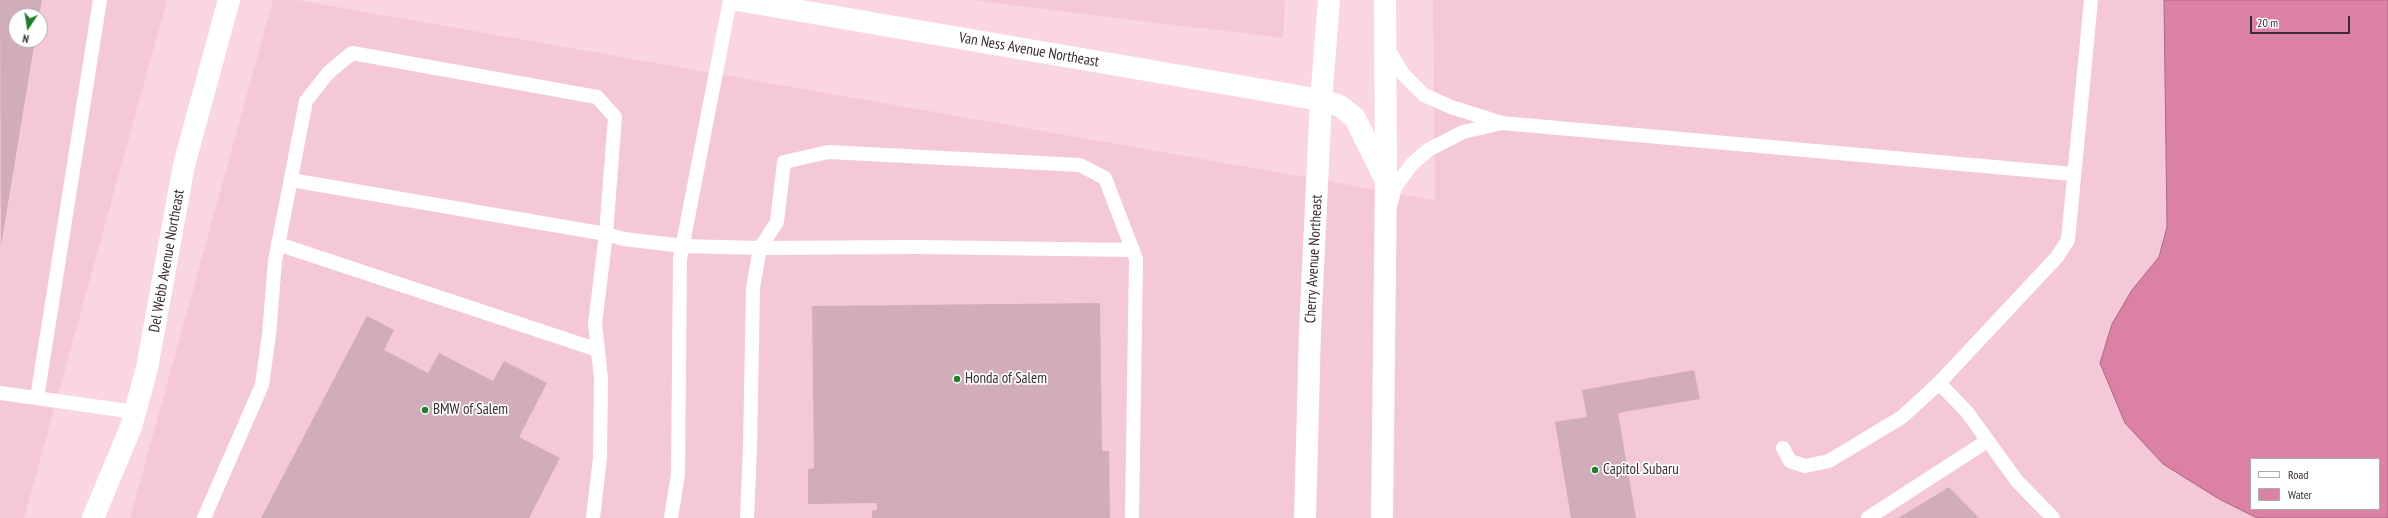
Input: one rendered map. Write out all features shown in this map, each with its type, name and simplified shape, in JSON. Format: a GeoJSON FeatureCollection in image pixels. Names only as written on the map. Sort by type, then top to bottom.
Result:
{"type":"FeatureCollection","features":[{"type":"Feature","properties":{"kind":"main road","name":"Del Webb Avenue Northeast"},"geometry":{"type":"LineString","coordinates":[[93,518],[102,502],[135,412],[147,368],[184,165],[229,0]]}},
{"type":"Feature","properties":{"kind":"main road","name":"Van Ness Avenue Northeast"},"geometry":{"type":"LineString","coordinates":[[737,0],[1322,100],[1340,106],[1356,118],[1386,181]]}},
{"type":"Feature","properties":{"kind":"main road","name":"Cherry Avenue Northeast"},"geometry":{"type":"LineString","coordinates":[[1305,518],[1310,331],[1322,100],[1329,0]]}},
{"type":"Feature","properties":{"kind":"main road"},"geometry":{"type":"LineString","coordinates":[[1382,518],[1386,224],[1385,0]]}},
{"type":"Feature","properties":{"kind":"lane"},"geometry":{"type":"LineString","coordinates":[[37,398],[100,0]]}},
{"type":"Feature","properties":{"kind":"lane"},"geometry":{"type":"LineString","coordinates":[[671,518],[678,474],[680,258],[730,0]]}},
{"type":"Feature","properties":{"kind":"lane"},"geometry":{"type":"LineString","coordinates":[[1783,448],[1790,461],[1805,466],[1829,461],[1902,417],[1939,383],[2057,257],[2068,240],[2073,174],[2091,0]]}},
{"type":"Feature","properties":{"kind":"lane"},"geometry":{"type":"LineString","coordinates":[[1386,45],[1403,74],[1424,95],[1451,107],[1502,123],[2073,174]]}},
{"type":"Feature","properties":{"kind":"lane"},"geometry":{"type":"LineString","coordinates":[[204,518],[262,385],[269,335],[278,244],[306,101],[328,73],[352,53],[597,97],[615,116],[606,234],[595,324],[601,378],[600,457],[593,518]]}},
{"type":"Feature","properties":{"kind":"lane"},"geometry":{"type":"LineString","coordinates":[[1386,224],[1395,187],[1412,164],[1428,150],[1462,132],[1502,123]]}},
{"type":"Feature","properties":{"kind":"lane"},"geometry":{"type":"LineString","coordinates":[[747,518],[753,288],[760,248],[777,222],[784,162],[828,152],[1080,165],[1105,178],[1136,259],[1132,518]]}},
{"type":"Feature","properties":{"kind":"lane"},"geometry":{"type":"LineString","coordinates":[[291,180],[606,234],[624,239],[683,246],[760,248],[917,247],[1133,250]]}},
{"type":"Feature","properties":{"kind":"lane"},"geometry":{"type":"LineString","coordinates":[[278,244],[598,350]]}},
{"type":"Feature","properties":{"kind":"lane"},"geometry":{"type":"LineString","coordinates":[[1939,383],[1967,412],[1986,441],[2017,481],[2053,518]]}},
{"type":"Feature","properties":{"kind":"lane"},"geometry":{"type":"LineString","coordinates":[[0,393],[135,412]]}},
{"type":"Feature","properties":{"kind":"lane"},"geometry":{"type":"LineString","coordinates":[[1868,518],[1986,441]]}},
{"type":"Feature","properties":{"kind":"shaded area"},"geometry":{"type":"Polygon","coordinates":[[[0,0],[167,0],[24,518],[0,518],[0,0]]]}},
{"type":"Feature","properties":{"kind":"shaded area"},"geometry":{"type":"Polygon","coordinates":[[[273,0],[297,0],[1435,200],[1433,0],[2388,0],[2388,518],[130,518],[273,0]]]}},
{"type":"Feature","properties":{"kind":"shaded area"},"geometry":{"type":"Polygon","coordinates":[[[969,0],[1285,0],[1283,38],[969,0]]]}},
{"type":"Feature","properties":{"kind":"water"},"geometry":{"type":"Polygon","coordinates":[[[2164,0],[2388,0],[2388,518],[2257,518],[2219,499],[2163,464],[2125,423],[2100,363],[2112,324],[2132,290],[2159,257],[2167,227],[2164,0]]]}},
{"type":"Feature","properties":{"kind":"building"},"geometry":{"type":"Polygon","coordinates":[[[0,0],[42,0],[40,8],[8,8],[8,48],[34,48],[1,246],[0,0]]]}},
{"type":"Feature","properties":{"kind":"building","name":"Honda of Salem"},"geometry":{"type":"Polygon","coordinates":[[[1100,303],[1102,451],[1109,451],[1110,518],[872,518],[872,511],[877,510],[877,503],[808,504],[808,469],[814,468],[812,306],[1100,303]]]}},
{"type":"Feature","properties":{"kind":"building","name":"BMW of Salem"},"geometry":{"type":"Polygon","coordinates":[[[367,316],[394,330],[384,350],[428,373],[439,353],[493,381],[504,361],[547,383],[519,437],[560,458],[529,518],[261,518],[367,316]]]}},
{"type":"Feature","properties":{"kind":"building","name":"Capitol Subaru"},"geometry":{"type":"Polygon","coordinates":[[[1694,370],[1700,399],[1618,413],[1636,518],[1571,518],[1555,422],[1587,417],[1582,390],[1694,370]]]}},
{"type":"Feature","properties":{"kind":"building"},"geometry":{"type":"Polygon","coordinates":[[[1949,487],[1979,518],[1898,518],[1949,487]]]}},
{"type":"Feature","properties":{"kind":"place","name":"Honda of Salem"},"geometry":{"type":"Point","coordinates":[957,379]}},
{"type":"Feature","properties":{"kind":"place","name":"BMW of Salem"},"geometry":{"type":"Point","coordinates":[425,410]}},
{"type":"Feature","properties":{"kind":"place","name":"Capitol Subaru"},"geometry":{"type":"Point","coordinates":[1595,470]}}]}
